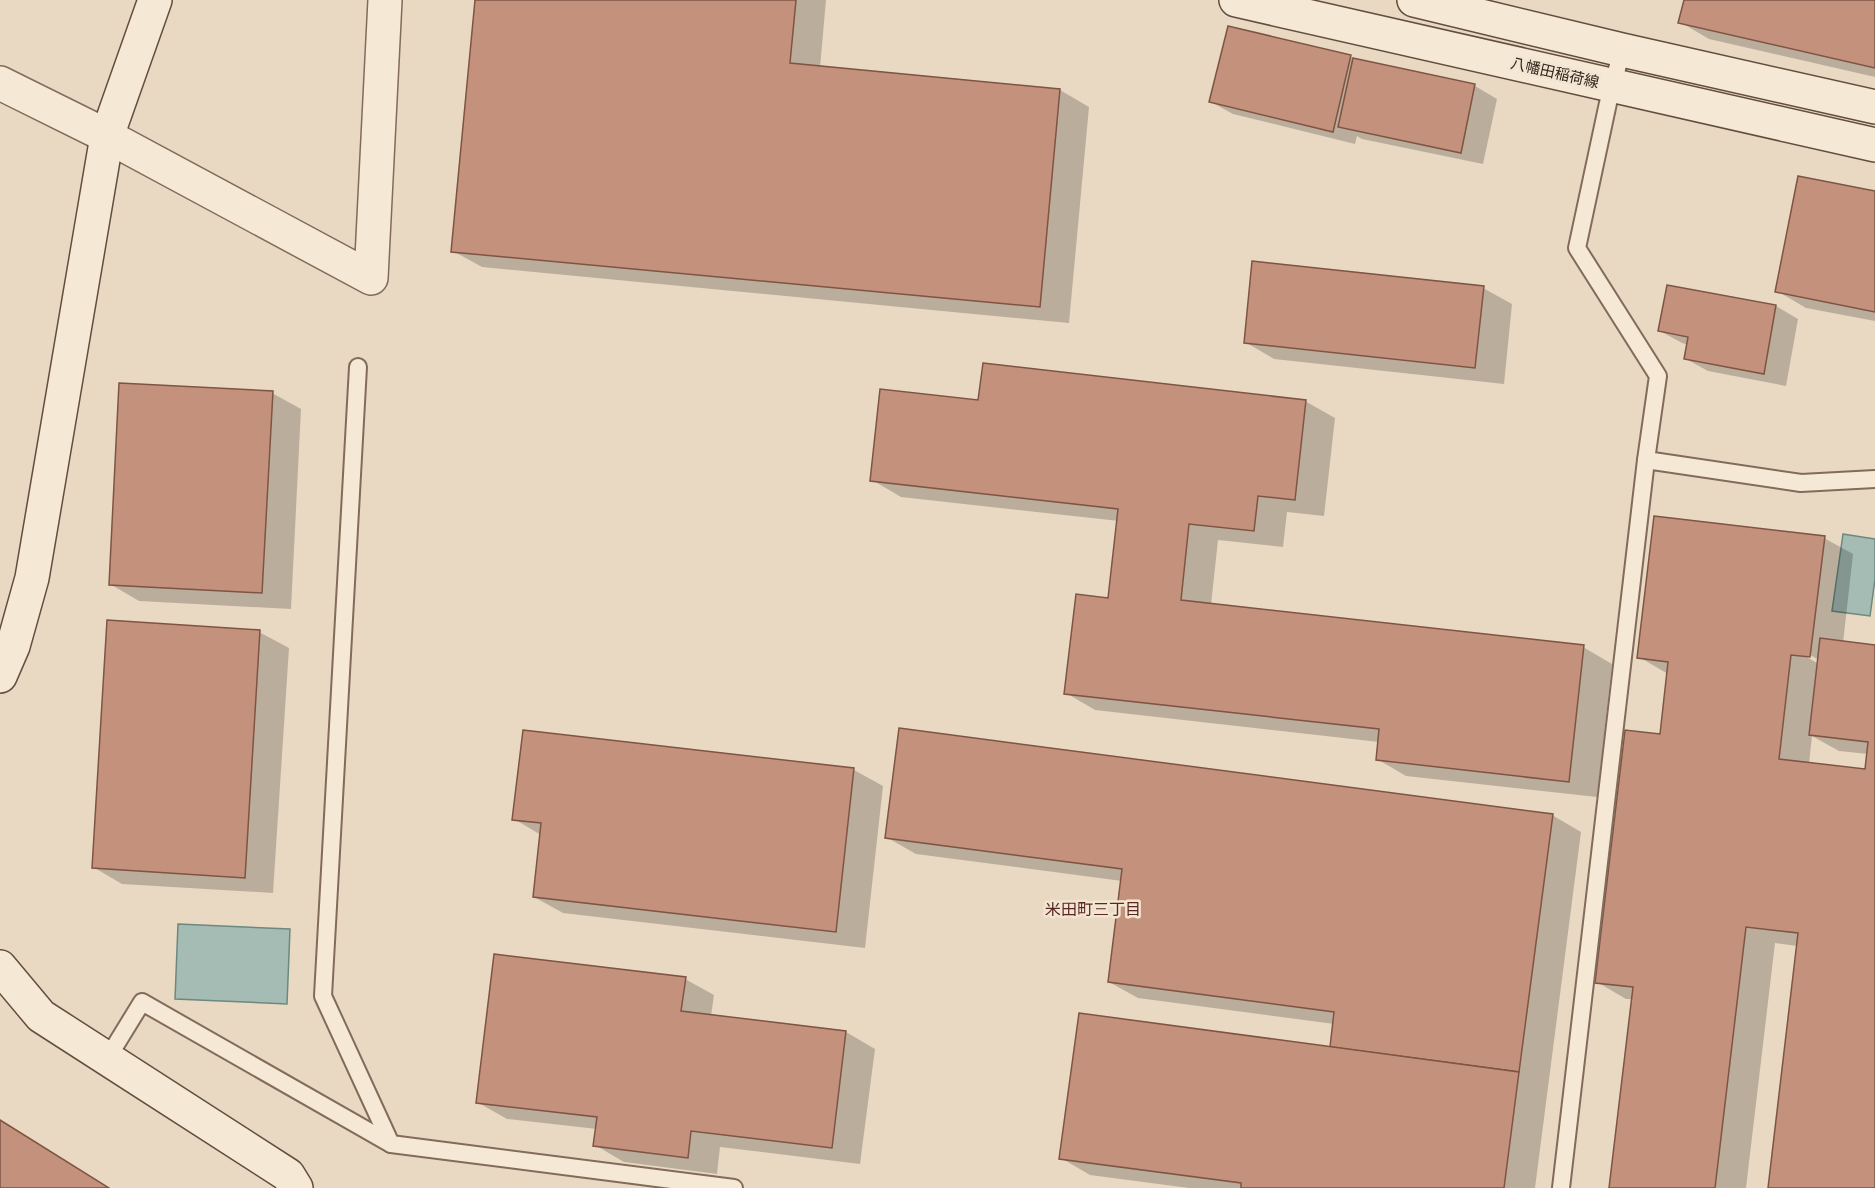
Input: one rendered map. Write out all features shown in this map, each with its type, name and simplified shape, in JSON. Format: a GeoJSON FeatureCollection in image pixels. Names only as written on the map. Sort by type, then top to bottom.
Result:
{"type":"FeatureCollection","features":[{"type":"Feature","properties":{"kind":"street"},"geometry":{"type":"LineString","coordinates":[[0,676],[13,646],[32,578],[107,136],[155,0]]}},
{"type":"Feature","properties":{"kind":"street"},"geometry":{"type":"LineString","coordinates":[[0,83],[107,136],[371,278],[385,0]]}},
{"type":"Feature","properties":{"kind":"street","name":"八幡田稲荷線"},"geometry":{"type":"LineString","coordinates":[[1236,0],[1875,145]]}},
{"type":"Feature","properties":{"kind":"street"},"geometry":{"type":"LineString","coordinates":[[1414,0],[1500,10],[1622,50],[1875,107]]}},
{"type":"Feature","properties":{"kind":"street"},"geometry":{"type":"LineString","coordinates":[[1497,59],[1500,10]]}},
{"type":"Feature","properties":{"kind":"street"},"geometry":{"type":"LineString","coordinates":[[0,968],[41,1016],[288,1176],[296,1188]]}},
{"type":"Feature","properties":{"kind":"lane"},"geometry":{"type":"LineString","coordinates":[[1561,1188],[1646,460],[1658,376],[1577,248],[1612,85],[1622,50]]}},
{"type":"Feature","properties":{"kind":"lane"},"geometry":{"type":"LineString","coordinates":[[358,367],[323,996],[391,1144]]}},
{"type":"Feature","properties":{"kind":"lane"},"geometry":{"type":"LineString","coordinates":[[1646,460],[1801,483],[1875,479]]}},
{"type":"Feature","properties":{"kind":"lane"},"geometry":{"type":"LineString","coordinates":[[107,1059],[142,1002],[391,1144],[734,1188]]}},
{"type":"Feature","properties":{"kind":"shaded area"},"geometry":{"type":"Polygon","coordinates":[[[1843,534],[1875,539],[1875,579],[1870,616],[1832,611],[1843,534]]]}},
{"type":"Feature","properties":{"kind":"shaded area"},"geometry":{"type":"Polygon","coordinates":[[[178,924],[290,929],[287,1004],[175,999],[178,924]]]}},
{"type":"Feature","properties":{"kind":"building"},"geometry":{"type":"Polygon","coordinates":[[[475,0],[796,0],[790,63],[1060,89],[1040,307],[451,252],[475,0]]]}},
{"type":"Feature","properties":{"kind":"building"},"geometry":{"type":"Polygon","coordinates":[[[1684,0],[1875,0],[1875,68],[1678,23],[1684,0]]]}},
{"type":"Feature","properties":{"kind":"building"},"geometry":{"type":"Polygon","coordinates":[[[1228,26],[1351,55],[1333,132],[1209,102],[1228,26]]]}},
{"type":"Feature","properties":{"kind":"building"},"geometry":{"type":"Polygon","coordinates":[[[1353,58],[1475,84],[1461,153],[1338,127],[1353,58]]]}},
{"type":"Feature","properties":{"kind":"building"},"geometry":{"type":"Polygon","coordinates":[[[1798,176],[1875,191],[1875,312],[1775,292],[1798,176]]]}},
{"type":"Feature","properties":{"kind":"building"},"geometry":{"type":"Polygon","coordinates":[[[1252,261],[1484,286],[1475,368],[1244,343],[1252,261]]]}},
{"type":"Feature","properties":{"kind":"building"},"geometry":{"type":"Polygon","coordinates":[[[1667,285],[1776,305],[1764,374],[1684,359],[1688,337],[1658,331],[1667,285]]]}},
{"type":"Feature","properties":{"kind":"building"},"geometry":{"type":"Polygon","coordinates":[[[983,363],[1306,400],[1295,500],[1258,496],[1254,531],[1189,524],[1181,600],[1584,645],[1569,782],[1376,760],[1379,729],[1064,694],[1076,594],[1108,598],[1118,509],[870,481],[880,389],[978,400],[983,363]]]}},
{"type":"Feature","properties":{"kind":"building"},"geometry":{"type":"Polygon","coordinates":[[[119,383],[273,391],[262,593],[109,585],[119,383]]]}},
{"type":"Feature","properties":{"kind":"building"},"geometry":{"type":"Polygon","coordinates":[[[1654,516],[1825,536],[1810,657],[1791,655],[1779,759],[1865,769],[1868,742],[1809,735],[1820,638],[1875,645],[1875,1188],[1768,1188],[1798,933],[1746,927],[1715,1188],[1609,1188],[1633,987],[1595,983],[1625,730],[1660,734],[1668,662],[1637,658],[1654,516]]]}},
{"type":"Feature","properties":{"kind":"building"},"geometry":{"type":"Polygon","coordinates":[[[107,620],[260,630],[245,878],[92,868],[107,620]]]}},
{"type":"Feature","properties":{"kind":"building"},"geometry":{"type":"Polygon","coordinates":[[[899,728],[1553,814],[1519,1072],[1330,1047],[1334,1012],[1108,982],[1122,869],[885,838],[899,728]]]}},
{"type":"Feature","properties":{"kind":"building"},"geometry":{"type":"Polygon","coordinates":[[[523,730],[854,768],[836,932],[533,897],[541,823],[512,820],[523,730]]]}},
{"type":"Feature","properties":{"kind":"building"},"geometry":{"type":"Polygon","coordinates":[[[494,954],[686,977],[681,1011],[846,1031],[832,1148],[691,1131],[688,1158],[593,1146],[597,1117],[476,1103],[494,954]]]}},
{"type":"Feature","properties":{"kind":"building"},"geometry":{"type":"Polygon","coordinates":[[[1079,1013],[1519,1072],[1504,1188],[1241,1188],[1241,1183],[1059,1159],[1079,1013]]]}},
{"type":"Feature","properties":{"kind":"building"},"geometry":{"type":"Polygon","coordinates":[[[0,1120],[109,1188],[0,1188],[0,1120]]]}},
{"type":"Feature","properties":{"kind":"district","name":"米田町三丁目"},"geometry":{"type":"Point","coordinates":[1093,909]}}]}
